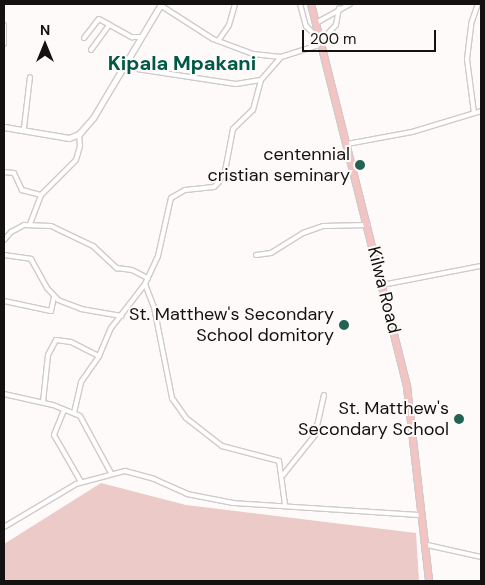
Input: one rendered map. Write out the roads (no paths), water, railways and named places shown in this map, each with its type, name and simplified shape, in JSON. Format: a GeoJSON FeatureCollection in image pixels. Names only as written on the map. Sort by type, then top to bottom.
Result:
{"type":"FeatureCollection","features":[{"type":"Feature","properties":{"kind":"highway","name":"Kilwa Road"},"geometry":{"type":"LineString","coordinates":[[311,4],[368,225],[412,409],[427,545],[429,581]]}},
{"type":"Feature","properties":{"kind":"main road"},"geometry":{"type":"LineString","coordinates":[[4,127],[24,128],[63,137],[79,134],[93,118],[160,4]]}},
{"type":"Feature","properties":{"kind":"street"},"geometry":{"type":"LineString","coordinates":[[160,4],[218,41],[253,54],[282,57],[321,43],[336,26],[339,8]]}},
{"type":"Feature","properties":{"kind":"street"},"geometry":{"type":"LineString","coordinates":[[218,41],[229,25],[235,4]]}},
{"type":"Feature","properties":{"kind":"street"},"geometry":{"type":"LineString","coordinates":[[300,4],[306,26],[321,43]]}},
{"type":"Feature","properties":{"kind":"street"},"geometry":{"type":"LineString","coordinates":[[316,23],[339,8],[350,4]]}},
{"type":"Feature","properties":{"kind":"street"},"geometry":{"type":"LineString","coordinates":[[474,113],[467,59],[471,24],[478,4]]}},
{"type":"Feature","properties":{"kind":"street"},"geometry":{"type":"LineString","coordinates":[[84,38],[97,19],[132,37],[141,37]]}},
{"type":"Feature","properties":{"kind":"street"},"geometry":{"type":"LineString","coordinates":[[4,25],[4,44]]}},
{"type":"Feature","properties":{"kind":"street"},"geometry":{"type":"LineString","coordinates":[[91,50],[109,25]]}},
{"type":"Feature","properties":{"kind":"street"},"geometry":{"type":"LineString","coordinates":[[74,413],[81,382],[99,356],[111,328],[148,278],[160,250],[171,198],[185,190],[214,187],[219,182],[225,171],[234,129],[253,110],[261,80],[282,57]]}},
{"type":"Feature","properties":{"kind":"street"},"geometry":{"type":"LineString","coordinates":[[124,67],[231,84],[261,80]]}},
{"type":"Feature","properties":{"kind":"street"},"geometry":{"type":"LineString","coordinates":[[24,128],[30,77]]}},
{"type":"Feature","properties":{"kind":"street"},"geometry":{"type":"LineString","coordinates":[[347,144],[412,132],[481,110]]}},
{"type":"Feature","properties":{"kind":"street"},"geometry":{"type":"LineString","coordinates":[[30,224],[41,195],[72,166],[80,146],[79,134]]}},
{"type":"Feature","properties":{"kind":"street"},"geometry":{"type":"LineString","coordinates":[[4,172],[14,173],[22,190],[41,195]]}},
{"type":"Feature","properties":{"kind":"street"},"geometry":{"type":"LineString","coordinates":[[4,240],[15,229],[30,224],[44,224],[93,246],[117,268],[132,270],[148,278]]}},
{"type":"Feature","properties":{"kind":"street"},"geometry":{"type":"LineString","coordinates":[[256,256],[271,253],[303,234],[323,226],[368,225]]}},
{"type":"Feature","properties":{"kind":"street"},"geometry":{"type":"LineString","coordinates":[[4,255],[31,259],[54,297],[82,309],[121,316]]}},
{"type":"Feature","properties":{"kind":"street"},"geometry":{"type":"LineString","coordinates":[[382,285],[481,266]]}},
{"type":"Feature","properties":{"kind":"street"},"geometry":{"type":"LineString","coordinates":[[145,284],[154,307],[171,396],[186,418],[222,446],[279,461],[283,475],[285,505]]}},
{"type":"Feature","properties":{"kind":"street"},"geometry":{"type":"LineString","coordinates":[[4,301],[50,311],[54,297]]}},
{"type":"Feature","properties":{"kind":"street"},"geometry":{"type":"LineString","coordinates":[[43,402],[48,355],[56,340],[67,341],[99,356]]}},
{"type":"Feature","properties":{"kind":"street"},"geometry":{"type":"LineString","coordinates":[[4,394],[43,402],[74,413],[84,420],[96,440],[103,463],[111,473]]}},
{"type":"Feature","properties":{"kind":"street"},"geometry":{"type":"LineString","coordinates":[[283,475],[316,435],[324,395]]}},
{"type":"Feature","properties":{"kind":"street"},"geometry":{"type":"LineString","coordinates":[[64,410],[54,435],[81,482]]}},
{"type":"Feature","properties":{"kind":"street"},"geometry":{"type":"LineString","coordinates":[[4,527],[44,500],[81,482],[111,473],[140,474],[182,493],[208,499],[423,515]]}},
{"type":"Feature","properties":{"kind":"street"},"geometry":{"type":"LineString","coordinates":[[427,545],[481,557]]}},
{"type":"Feature","properties":{"kind":"place","name":"centennial cristian seminary"},"geometry":{"type":"Point","coordinates":[360,165]}},
{"type":"Feature","properties":{"kind":"place","name":"St. Matthew's Secondary School domitory"},"geometry":{"type":"Point","coordinates":[344,325]}},
{"type":"Feature","properties":{"kind":"place","name":"St. Matthew's Secondary School"},"geometry":{"type":"Point","coordinates":[459,419]}},
{"type":"Feature","properties":{"kind":"district","name":"Kipala Mpakani"},"geometry":{"type":"Point","coordinates":[182,63]}}]}
